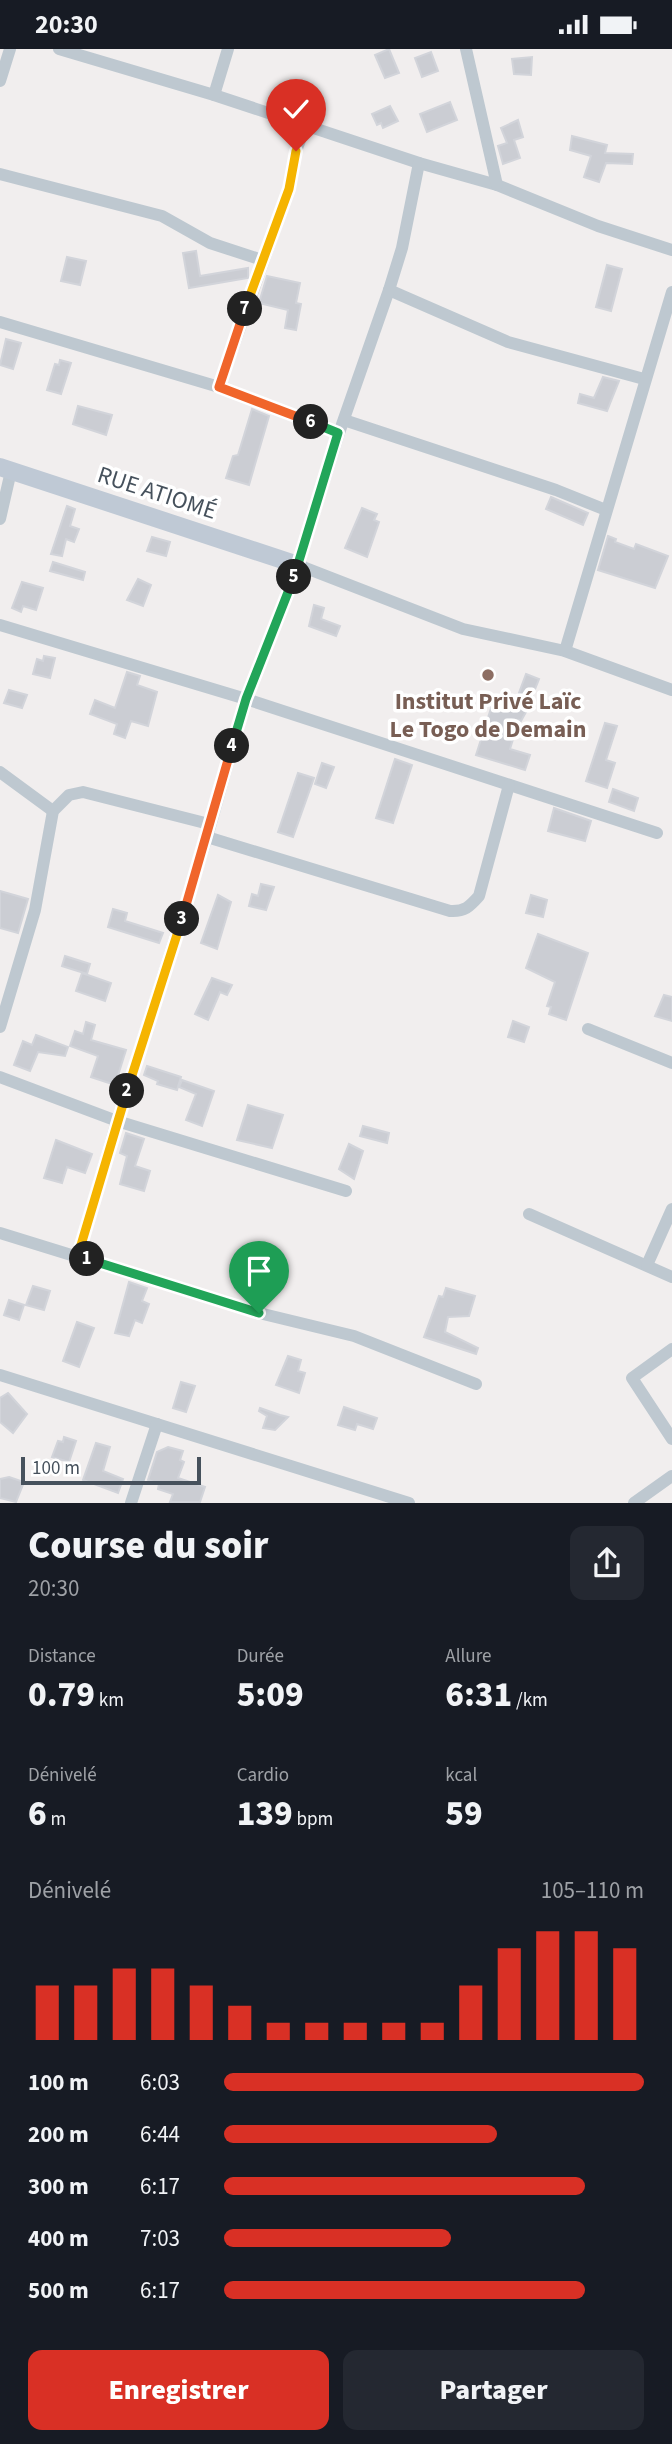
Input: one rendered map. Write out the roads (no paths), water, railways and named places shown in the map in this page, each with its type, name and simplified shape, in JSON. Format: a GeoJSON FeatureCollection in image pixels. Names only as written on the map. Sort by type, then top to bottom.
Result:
{"type":"FeatureCollection","features":[{"type":"Feature","properties":{"kind":"street"},"geometry":{"type":"LineString","coordinates":[[0,81],[10,49]]}},
{"type":"Feature","properties":{"kind":"street"},"geometry":{"type":"LineString","coordinates":[[59,49],[214,95],[419,163],[497,185],[598,226],[672,250]]}},
{"type":"Feature","properties":{"kind":"street"},"geometry":{"type":"LineString","coordinates":[[214,95],[228,49]]}},
{"type":"Feature","properties":{"kind":"street"},"geometry":{"type":"LineString","coordinates":[[466,49],[497,185]]}},
{"type":"Feature","properties":{"kind":"street"},"geometry":{"type":"LineString","coordinates":[[219,387],[289,189],[296,151],[304,127]]}},
{"type":"Feature","properties":{"kind":"street"},"geometry":{"type":"LineString","coordinates":[[78,1255],[246,699],[298,565],[338,433],[389,291],[419,163]]}},
{"type":"Feature","properties":{"kind":"street"},"geometry":{"type":"LineString","coordinates":[[0,174],[162,216],[210,243],[262,260]]}},
{"type":"Feature","properties":{"kind":"street"},"geometry":{"type":"LineString","coordinates":[[389,291],[508,342],[644,379]]}},
{"type":"Feature","properties":{"kind":"street"},"geometry":{"type":"LineString","coordinates":[[565,651],[672,292]]}},
{"type":"Feature","properties":{"kind":"street"},"geometry":{"type":"LineString","coordinates":[[0,322],[219,387],[338,433]]}},
{"type":"Feature","properties":{"kind":"street"},"geometry":{"type":"LineString","coordinates":[[344,420],[556,490],[606,510]]}},
{"type":"Feature","properties":{"kind":"street"},"geometry":{"type":"LineString","coordinates":[[0,519],[6,469]]}},
{"type":"Feature","properties":{"kind":"street","name":"RUE ATIOMÉ"},"geometry":{"type":"LineString","coordinates":[[6,469],[298,565]]}},
{"type":"Feature","properties":{"kind":"street"},"geometry":{"type":"LineString","coordinates":[[298,565],[463,629],[565,651],[672,690]]}},
{"type":"Feature","properties":{"kind":"street"},"geometry":{"type":"LineString","coordinates":[[0,625],[246,699],[657,833]]}},
{"type":"Feature","properties":{"kind":"street"},"geometry":{"type":"LineString","coordinates":[[0,772],[53,811]]}},
{"type":"Feature","properties":{"kind":"street"},"geometry":{"type":"LineString","coordinates":[[0,1027],[35,910],[53,811],[69,795],[83,792],[460,912],[479,896],[509,785]]}},
{"type":"Feature","properties":{"kind":"street"},"geometry":{"type":"LineString","coordinates":[[588,1030],[672,1063]]}},
{"type":"Feature","properties":{"kind":"street"},"geometry":{"type":"LineString","coordinates":[[0,1077],[117,1121],[346,1191]]}},
{"type":"Feature","properties":{"kind":"street"},"geometry":{"type":"LineString","coordinates":[[647,1265],[672,1209]]}},
{"type":"Feature","properties":{"kind":"street"},"geometry":{"type":"LineString","coordinates":[[529,1214],[672,1277]]}},
{"type":"Feature","properties":{"kind":"street"},"geometry":{"type":"LineString","coordinates":[[0,1233],[259,1313],[354,1336],[476,1384]]}},
{"type":"Feature","properties":{"kind":"street"},"geometry":{"type":"LineString","coordinates":[[672,1349],[632,1378],[672,1439]]}},
{"type":"Feature","properties":{"kind":"street"},"geometry":{"type":"LineString","coordinates":[[0,1375],[409,1503]]}},
{"type":"Feature","properties":{"kind":"street"},"geometry":{"type":"LineString","coordinates":[[131,1503],[157,1423]]}},
{"type":"Feature","properties":{"kind":"street"},"geometry":{"type":"LineString","coordinates":[[634,1503],[672,1476]]}},
{"type":"Feature","properties":{"kind":"place","name":"Institut Privé Laïc Le Togo de Demain"},"geometry":{"type":"Point","coordinates":[488,675]}}]}
